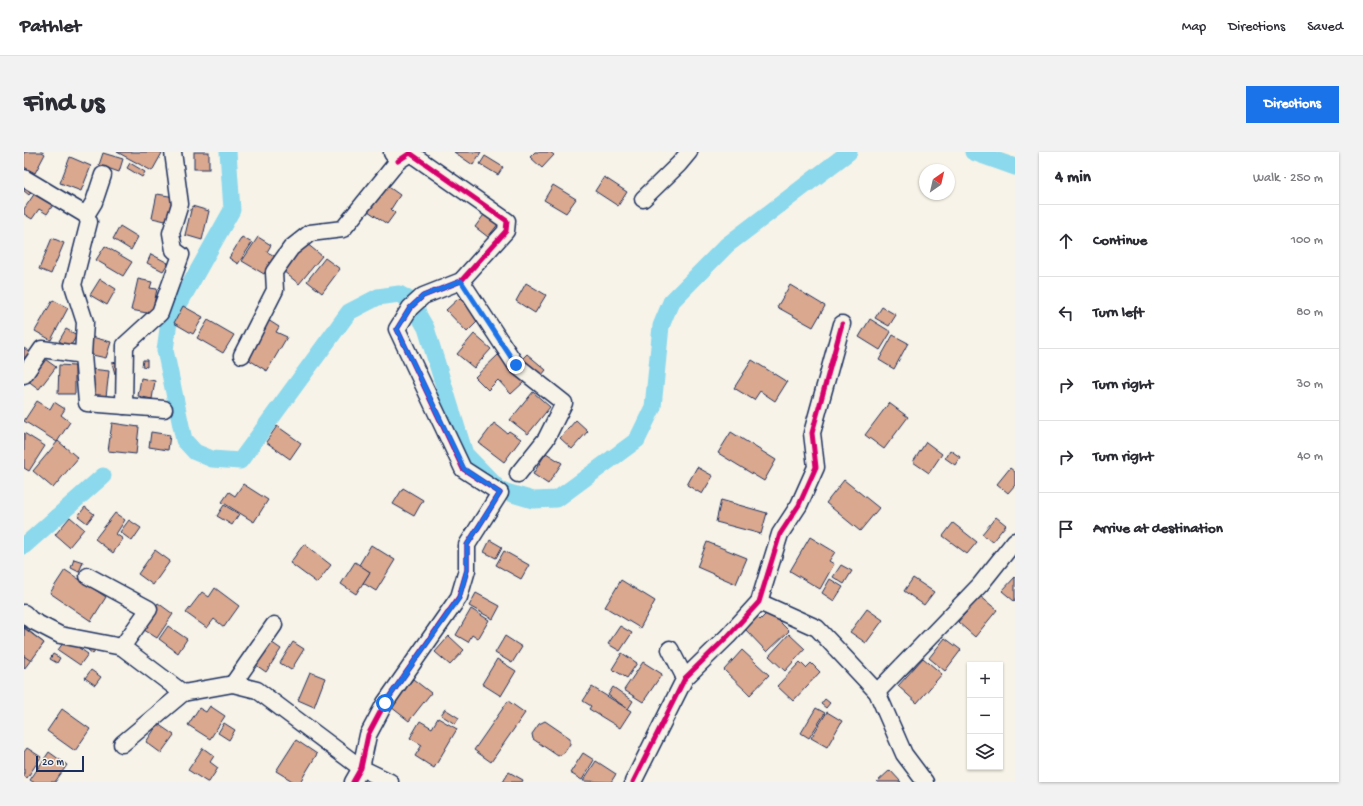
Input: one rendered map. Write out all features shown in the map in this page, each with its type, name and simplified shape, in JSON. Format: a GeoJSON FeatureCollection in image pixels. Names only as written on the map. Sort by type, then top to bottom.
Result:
{"type":"FeatureCollection","features":[{"type":"Feature","properties":{"kind":"street"},"geometry":{"type":"LineString","coordinates":[[124,406],[125,345],[160,312],[181,254],[174,250],[171,233],[180,204],[174,152]]}},
{"type":"Feature","properties":{"kind":"street"},"geometry":{"type":"LineString","coordinates":[[643,199],[679,164],[688,152]]}},
{"type":"Feature","properties":{"kind":"street"},"geometry":{"type":"LineString","coordinates":[[242,355],[275,290],[274,272],[291,248],[310,233],[343,229],[395,156],[410,153],[507,221],[506,231],[461,281],[423,296],[410,308],[397,329],[464,469],[500,493],[467,545],[467,570],[459,598],[385,703],[368,735],[361,768],[354,782]]}},
{"type":"Feature","properties":{"kind":"street"},"geometry":{"type":"LineString","coordinates":[[86,215],[94,202],[102,175]]}},
{"type":"Feature","properties":{"kind":"street"},"geometry":{"type":"LineString","coordinates":[[24,178],[86,215],[89,222],[73,286],[85,322],[83,356],[87,404],[164,409]]}},
{"type":"Feature","properties":{"kind":"street"},"geometry":{"type":"LineString","coordinates":[[461,281],[516,365],[564,404],[546,439],[518,474]]}},
{"type":"Feature","properties":{"kind":"street"},"geometry":{"type":"LineString","coordinates":[[634,782],[685,678],[728,636],[758,602],[780,534],[799,505],[816,467],[812,433],[842,324]]}},
{"type":"Feature","properties":{"kind":"street"},"geometry":{"type":"LineString","coordinates":[[24,375],[42,349],[83,356]]}},
{"type":"Feature","properties":{"kind":"street"},"geometry":{"type":"LineString","coordinates":[[877,692],[980,585],[1015,541]]}},
{"type":"Feature","properties":{"kind":"street"},"geometry":{"type":"LineString","coordinates":[[88,576],[149,609],[122,647]]}},
{"type":"Feature","properties":{"kind":"street"},"geometry":{"type":"LineString","coordinates":[[758,602],[817,628],[877,692],[904,754],[925,782]]}},
{"type":"Feature","properties":{"kind":"street"},"geometry":{"type":"LineString","coordinates":[[24,613],[31,620],[60,636],[122,647],[183,694]]}},
{"type":"Feature","properties":{"kind":"street"},"geometry":{"type":"LineString","coordinates":[[233,684],[274,625]]}},
{"type":"Feature","properties":{"kind":"street"},"geometry":{"type":"LineString","coordinates":[[670,650],[685,678]]}},
{"type":"Feature","properties":{"kind":"street"},"geometry":{"type":"LineString","coordinates":[[122,744],[183,694],[233,684],[257,690],[361,768],[390,782]]}},
{"type":"Feature","properties":{"kind":"building"},"geometry":{"type":"Polygon","coordinates":[[[24,152],[42,152],[45,154],[35,173],[24,167],[24,152]]]}},
{"type":"Feature","properties":{"kind":"building"},"geometry":{"type":"Polygon","coordinates":[[[117,152],[160,152],[162,153],[152,171],[117,152]]]}},
{"type":"Feature","properties":{"kind":"building"},"geometry":{"type":"Polygon","coordinates":[[[194,152],[209,152],[209,169],[194,169],[194,152]]]}},
{"type":"Feature","properties":{"kind":"building"},"geometry":{"type":"Polygon","coordinates":[[[454,152],[481,152],[473,165],[454,152]]]}},
{"type":"Feature","properties":{"kind":"building"},"geometry":{"type":"Polygon","coordinates":[[[535,152],[550,152],[554,155],[542,168],[530,157],[535,152]]]}},
{"type":"Feature","properties":{"kind":"building"},"geometry":{"type":"Polygon","coordinates":[[[103,153],[123,159],[119,172],[99,165],[103,153]]]}},
{"type":"Feature","properties":{"kind":"building"},"geometry":{"type":"Polygon","coordinates":[[[485,156],[503,167],[498,175],[480,164],[485,156]]]}},
{"type":"Feature","properties":{"kind":"building"},"geometry":{"type":"Polygon","coordinates":[[[70,157],[91,166],[81,191],[60,183],[70,157]]]}},
{"type":"Feature","properties":{"kind":"building"},"geometry":{"type":"Polygon","coordinates":[[[130,163],[145,172],[142,177],[127,168],[130,163]]]}},
{"type":"Feature","properties":{"kind":"building"},"geometry":{"type":"Polygon","coordinates":[[[604,177],[627,192],[618,206],[595,191],[604,177]]]}},
{"type":"Feature","properties":{"kind":"building"},"geometry":{"type":"Polygon","coordinates":[[[24,183],[35,188],[29,195],[24,191],[24,183]]]}},
{"type":"Feature","properties":{"kind":"building"},"geometry":{"type":"Polygon","coordinates":[[[386,185],[400,195],[391,209],[395,213],[387,224],[368,211],[386,185]]]}},
{"type":"Feature","properties":{"kind":"building"},"geometry":{"type":"Polygon","coordinates":[[[553,185],[576,199],[566,213],[544,200],[553,185]]]}},
{"type":"Feature","properties":{"kind":"building"},"geometry":{"type":"Polygon","coordinates":[[[37,190],[55,202],[47,214],[39,209],[32,219],[24,214],[24,209],[37,190]]]}},
{"type":"Feature","properties":{"kind":"building"},"geometry":{"type":"Polygon","coordinates":[[[157,194],[175,197],[170,222],[152,218],[157,194]]]}},
{"type":"Feature","properties":{"kind":"building"},"geometry":{"type":"Polygon","coordinates":[[[192,206],[209,211],[202,240],[185,235],[192,206]]]}},
{"type":"Feature","properties":{"kind":"building"},"geometry":{"type":"Polygon","coordinates":[[[486,212],[499,223],[488,237],[475,227],[486,212]]]}},
{"type":"Feature","properties":{"kind":"building"},"geometry":{"type":"Polygon","coordinates":[[[120,226],[138,237],[131,250],[113,239],[120,226]]]}},
{"type":"Feature","properties":{"kind":"building"},"geometry":{"type":"Polygon","coordinates":[[[242,237],[252,243],[238,264],[229,258],[242,237]]]}},
{"type":"Feature","properties":{"kind":"building"},"geometry":{"type":"Polygon","coordinates":[[[258,237],[271,245],[267,252],[275,256],[264,274],[242,261],[258,237]]]}},
{"type":"Feature","properties":{"kind":"building"},"geometry":{"type":"Polygon","coordinates":[[[52,238],[64,243],[51,274],[39,269],[52,238]]]}},
{"type":"Feature","properties":{"kind":"building"},"geometry":{"type":"Polygon","coordinates":[[[306,243],[322,256],[299,284],[283,271],[306,243]]]}},
{"type":"Feature","properties":{"kind":"building"},"geometry":{"type":"Polygon","coordinates":[[[105,246],[132,262],[123,276],[96,260],[105,246]]]}},
{"type":"Feature","properties":{"kind":"building"},"geometry":{"type":"Polygon","coordinates":[[[151,254],[168,263],[163,271],[147,263],[151,254]]]}},
{"type":"Feature","properties":{"kind":"building"},"geometry":{"type":"Polygon","coordinates":[[[325,258],[340,269],[322,293],[307,281],[325,258]]]}},
{"type":"Feature","properties":{"kind":"building"},"geometry":{"type":"Polygon","coordinates":[[[100,279],[116,289],[107,305],[90,295],[100,279]]]}},
{"type":"Feature","properties":{"kind":"building"},"geometry":{"type":"Polygon","coordinates":[[[138,279],[152,282],[150,288],[157,289],[152,314],[131,310],[138,279]]]}},
{"type":"Feature","properties":{"kind":"building"},"geometry":{"type":"Polygon","coordinates":[[[526,283],[546,295],[535,313],[516,301],[526,283]]]}},
{"type":"Feature","properties":{"kind":"building"},"geometry":{"type":"Polygon","coordinates":[[[790,285],[825,306],[813,327],[777,307],[790,285]]]}},
{"type":"Feature","properties":{"kind":"building"},"geometry":{"type":"Polygon","coordinates":[[[459,298],[480,319],[467,332],[446,310],[459,298]]]}},
{"type":"Feature","properties":{"kind":"building"},"geometry":{"type":"Polygon","coordinates":[[[53,300],[68,308],[51,340],[35,331],[53,300]]]}},
{"type":"Feature","properties":{"kind":"building"},"geometry":{"type":"Polygon","coordinates":[[[183,306],[203,317],[193,334],[174,323],[183,306]]]}},
{"type":"Feature","properties":{"kind":"building"},"geometry":{"type":"Polygon","coordinates":[[[882,307],[896,315],[889,326],[875,318],[882,307]]]}},
{"type":"Feature","properties":{"kind":"building"},"geometry":{"type":"Polygon","coordinates":[[[870,319],[891,332],[880,350],[859,337],[870,319]]]}},
{"type":"Feature","properties":{"kind":"building"},"geometry":{"type":"Polygon","coordinates":[[[208,320],[234,335],[223,353],[197,338],[208,320]]]}},
{"type":"Feature","properties":{"kind":"building"},"geometry":{"type":"Polygon","coordinates":[[[268,320],[279,327],[276,332],[287,337],[267,371],[246,358],[268,320]]]}},
{"type":"Feature","properties":{"kind":"building"},"geometry":{"type":"Polygon","coordinates":[[[66,329],[77,335],[70,347],[59,341],[66,329]]]}},
{"type":"Feature","properties":{"kind":"building"},"geometry":{"type":"Polygon","coordinates":[[[474,334],[491,349],[474,368],[457,354],[474,334]]]}},
{"type":"Feature","properties":{"kind":"building"},"geometry":{"type":"Polygon","coordinates":[[[893,335],[908,343],[894,369],[879,360],[893,335]]]}},
{"type":"Feature","properties":{"kind":"building"},"geometry":{"type":"Polygon","coordinates":[[[92,337],[111,342],[106,358],[88,354],[92,337]]]}},
{"type":"Feature","properties":{"kind":"building"},"geometry":{"type":"Polygon","coordinates":[[[24,348],[31,353],[24,362],[24,348]]]}},
{"type":"Feature","properties":{"kind":"building"},"geometry":{"type":"Polygon","coordinates":[[[527,354],[546,370],[541,376],[522,359],[527,354]]]}},
{"type":"Feature","properties":{"kind":"building"},"geometry":{"type":"Polygon","coordinates":[[[498,355],[524,382],[511,394],[498,380],[488,390],[475,377],[498,355]]]}},
{"type":"Feature","properties":{"kind":"building"},"geometry":{"type":"Polygon","coordinates":[[[42,357],[56,367],[39,389],[27,380],[42,357]]]}},
{"type":"Feature","properties":{"kind":"building"},"geometry":{"type":"Polygon","coordinates":[[[143,360],[147,360],[147,367],[142,366],[143,360]]]}},
{"type":"Feature","properties":{"kind":"building"},"geometry":{"type":"Polygon","coordinates":[[[752,360],[787,382],[775,401],[760,391],[754,400],[734,388],[752,360]]]}},
{"type":"Feature","properties":{"kind":"building"},"geometry":{"type":"Polygon","coordinates":[[[117,362],[120,373],[115,374],[112,363],[117,362]]]}},
{"type":"Feature","properties":{"kind":"building"},"geometry":{"type":"Polygon","coordinates":[[[59,365],[75,366],[75,394],[58,394],[59,365]]]}},
{"type":"Feature","properties":{"kind":"building"},"geometry":{"type":"Polygon","coordinates":[[[91,369],[109,371],[106,397],[89,395],[91,369]]]}},
{"type":"Feature","properties":{"kind":"building"},"geometry":{"type":"Polygon","coordinates":[[[141,378],[155,381],[152,399],[138,396],[141,378]]]}},
{"type":"Feature","properties":{"kind":"building"},"geometry":{"type":"Polygon","coordinates":[[[533,392],[550,407],[528,434],[510,420],[533,392]]]}},
{"type":"Feature","properties":{"kind":"building"},"geometry":{"type":"Polygon","coordinates":[[[37,401],[50,409],[54,402],[65,409],[61,415],[70,422],[57,442],[24,421],[37,401]]]}},
{"type":"Feature","properties":{"kind":"building"},"geometry":{"type":"Polygon","coordinates":[[[889,403],[908,417],[884,449],[865,435],[889,403]]]}},
{"type":"Feature","properties":{"kind":"building"},"geometry":{"type":"Polygon","coordinates":[[[576,420],[588,431],[572,449],[560,438],[576,420]]]}},
{"type":"Feature","properties":{"kind":"building"},"geometry":{"type":"Polygon","coordinates":[[[112,423],[139,427],[136,454],[108,451],[112,423]]]}},
{"type":"Feature","properties":{"kind":"building"},"geometry":{"type":"Polygon","coordinates":[[[494,423],[507,433],[509,431],[521,439],[504,462],[479,443],[494,423]]]}},
{"type":"Feature","properties":{"kind":"building"},"geometry":{"type":"Polygon","coordinates":[[[277,426],[301,443],[290,459],[266,442],[277,426]]]}},
{"type":"Feature","properties":{"kind":"building"},"geometry":{"type":"Polygon","coordinates":[[[151,432],[170,435],[168,450],[149,447],[151,432]]]}},
{"type":"Feature","properties":{"kind":"building"},"geometry":{"type":"Polygon","coordinates":[[[731,432],[776,460],[764,481],[718,453],[731,432]]]}},
{"type":"Feature","properties":{"kind":"building"},"geometry":{"type":"Polygon","coordinates":[[[24,433],[45,446],[29,471],[24,468],[24,433]]]}},
{"type":"Feature","properties":{"kind":"building"},"geometry":{"type":"Polygon","coordinates":[[[58,441],[78,458],[53,488],[33,471],[58,441]]]}},
{"type":"Feature","properties":{"kind":"building"},"geometry":{"type":"Polygon","coordinates":[[[926,442],[942,454],[929,473],[913,462],[926,442]]]}},
{"type":"Feature","properties":{"kind":"building"},"geometry":{"type":"Polygon","coordinates":[[[950,450],[960,457],[955,465],[945,458],[950,450]]]}},
{"type":"Feature","properties":{"kind":"building"},"geometry":{"type":"Polygon","coordinates":[[[546,453],[562,463],[548,484],[533,474],[546,453]]]}},
{"type":"Feature","properties":{"kind":"building"},"geometry":{"type":"Polygon","coordinates":[[[697,467],[713,476],[702,494],[687,485],[697,467]]]}},
{"type":"Feature","properties":{"kind":"building"},"geometry":{"type":"Polygon","coordinates":[[[1010,468],[1015,472],[1015,485],[1008,493],[997,484],[1010,468]]]}},
{"type":"Feature","properties":{"kind":"building"},"geometry":{"type":"Polygon","coordinates":[[[844,480],[879,508],[860,531],[826,503],[844,480]]]}},
{"type":"Feature","properties":{"kind":"building"},"geometry":{"type":"Polygon","coordinates":[[[243,484],[268,500],[254,522],[222,502],[229,492],[235,496],[243,484]]]}},
{"type":"Feature","properties":{"kind":"building"},"geometry":{"type":"Polygon","coordinates":[[[403,488],[423,500],[414,516],[393,504],[403,488]]]}},
{"type":"Feature","properties":{"kind":"building"},"geometry":{"type":"Polygon","coordinates":[[[721,500],[767,513],[761,534],[716,522],[721,500]]]}},
{"type":"Feature","properties":{"kind":"building"},"geometry":{"type":"Polygon","coordinates":[[[224,505],[239,514],[232,525],[217,516],[224,505]]]}},
{"type":"Feature","properties":{"kind":"building"},"geometry":{"type":"Polygon","coordinates":[[[85,507],[94,514],[87,523],[78,516],[85,507]]]}},
{"type":"Feature","properties":{"kind":"building"},"geometry":{"type":"Polygon","coordinates":[[[115,513],[125,520],[116,534],[123,539],[113,553],[95,539],[115,513]]]}},
{"type":"Feature","properties":{"kind":"building"},"geometry":{"type":"Polygon","coordinates":[[[70,517],[84,529],[69,547],[55,535],[70,517]]]}},
{"type":"Feature","properties":{"kind":"building"},"geometry":{"type":"Polygon","coordinates":[[[996,517],[1006,525],[992,542],[982,534],[996,517]]]}},
{"type":"Feature","properties":{"kind":"building"},"geometry":{"type":"Polygon","coordinates":[[[129,520],[141,528],[132,541],[120,532],[129,520]]]}},
{"type":"Feature","properties":{"kind":"building"},"geometry":{"type":"Polygon","coordinates":[[[953,523],[977,542],[967,554],[943,536],[953,523]]]}},
{"type":"Feature","properties":{"kind":"building"},"geometry":{"type":"Polygon","coordinates":[[[810,537],[835,552],[829,561],[834,564],[820,589],[790,571],[810,537]]]}},
{"type":"Feature","properties":{"kind":"building"},"geometry":{"type":"Polygon","coordinates":[[[490,540],[502,547],[496,558],[484,552],[490,540]]]}},
{"type":"Feature","properties":{"kind":"building"},"geometry":{"type":"Polygon","coordinates":[[[707,542],[747,558],[736,584],[697,567],[707,542]]]}},
{"type":"Feature","properties":{"kind":"building"},"geometry":{"type":"Polygon","coordinates":[[[304,544],[331,565],[317,583],[290,563],[304,544]]]}},
{"type":"Feature","properties":{"kind":"building"},"geometry":{"type":"Polygon","coordinates":[[[371,545],[395,560],[376,591],[363,583],[370,572],[359,565],[371,545]]]}},
{"type":"Feature","properties":{"kind":"building"},"geometry":{"type":"Polygon","coordinates":[[[155,550],[170,561],[153,585],[138,574],[155,550]]]}},
{"type":"Feature","properties":{"kind":"building"},"geometry":{"type":"Polygon","coordinates":[[[504,551],[529,565],[521,579],[496,565],[504,551]]]}},
{"type":"Feature","properties":{"kind":"building"},"geometry":{"type":"Polygon","coordinates":[[[74,559],[83,562],[79,572],[71,568],[74,559]]]}},
{"type":"Feature","properties":{"kind":"building"},"geometry":{"type":"Polygon","coordinates":[[[355,562],[370,572],[356,594],[341,584],[355,562]]]}},
{"type":"Feature","properties":{"kind":"building"},"geometry":{"type":"Polygon","coordinates":[[[841,565],[852,571],[844,584],[833,577],[841,565]]]}},
{"type":"Feature","properties":{"kind":"building"},"geometry":{"type":"Polygon","coordinates":[[[65,570],[106,597],[91,621],[50,593],[65,570]]]}},
{"type":"Feature","properties":{"kind":"building"},"geometry":{"type":"Polygon","coordinates":[[[1015,577],[1015,600],[1014,601],[1002,591],[1015,577]]]}},
{"type":"Feature","properties":{"kind":"building"},"geometry":{"type":"Polygon","coordinates":[[[913,578],[934,592],[924,605],[904,591],[913,578]]]}},
{"type":"Feature","properties":{"kind":"building"},"geometry":{"type":"Polygon","coordinates":[[[830,579],[843,587],[834,601],[822,593],[830,579]]]}},
{"type":"Feature","properties":{"kind":"building"},"geometry":{"type":"Polygon","coordinates":[[[621,580],[655,601],[640,628],[605,607],[621,580]]]}},
{"type":"Feature","properties":{"kind":"building"},"geometry":{"type":"Polygon","coordinates":[[[215,588],[239,606],[224,627],[214,619],[207,628],[186,613],[202,592],[209,597],[215,588]]]}},
{"type":"Feature","properties":{"kind":"building"},"geometry":{"type":"Polygon","coordinates":[[[476,593],[500,606],[493,619],[469,606],[476,593]]]}},
{"type":"Feature","properties":{"kind":"building"},"geometry":{"type":"Polygon","coordinates":[[[980,596],[997,610],[975,637],[958,622],[980,596]]]}},
{"type":"Feature","properties":{"kind":"building"},"geometry":{"type":"Polygon","coordinates":[[[158,603],[173,614],[157,638],[141,628],[158,603]]]}},
{"type":"Feature","properties":{"kind":"building"},"geometry":{"type":"Polygon","coordinates":[[[471,609],[489,620],[478,639],[472,635],[468,642],[456,635],[471,609]]]}},
{"type":"Feature","properties":{"kind":"building"},"geometry":{"type":"Polygon","coordinates":[[[867,609],[883,620],[866,643],[850,632],[867,609]]]}},
{"type":"Feature","properties":{"kind":"building"},"geometry":{"type":"Polygon","coordinates":[[[769,611],[789,631],[767,652],[744,628],[756,616],[760,620],[769,611]]]}},
{"type":"Feature","properties":{"kind":"building"},"geometry":{"type":"Polygon","coordinates":[[[168,626],[187,639],[178,653],[159,639],[168,626]]]}},
{"type":"Feature","properties":{"kind":"building"},"geometry":{"type":"Polygon","coordinates":[[[620,626],[632,633],[620,651],[608,644],[620,626]]]}},
{"type":"Feature","properties":{"kind":"building"},"geometry":{"type":"Polygon","coordinates":[[[24,627],[44,643],[24,669],[24,627]]]}},
{"type":"Feature","properties":{"kind":"building"},"geometry":{"type":"Polygon","coordinates":[[[24,628],[44,643],[31,661],[24,656],[24,628]]]}},
{"type":"Feature","properties":{"kind":"building"},"geometry":{"type":"Polygon","coordinates":[[[789,634],[805,649],[785,671],[769,656],[789,634]]]}},
{"type":"Feature","properties":{"kind":"building"},"geometry":{"type":"Polygon","coordinates":[[[449,636],[464,650],[450,665],[435,652],[449,636]]]}},
{"type":"Feature","properties":{"kind":"building"},"geometry":{"type":"Polygon","coordinates":[[[505,636],[522,647],[512,663],[495,653],[505,636]]]}},
{"type":"Feature","properties":{"kind":"building"},"geometry":{"type":"Polygon","coordinates":[[[945,638],[961,650],[945,671],[929,658],[945,638]]]}},
{"type":"Feature","properties":{"kind":"building"},"geometry":{"type":"Polygon","coordinates":[[[66,639],[88,654],[80,665],[58,650],[66,639]]]}},
{"type":"Feature","properties":{"kind":"building"},"geometry":{"type":"Polygon","coordinates":[[[268,640],[281,649],[266,672],[253,663],[268,640]]]}},
{"type":"Feature","properties":{"kind":"building"},"geometry":{"type":"Polygon","coordinates":[[[293,642],[304,649],[291,670],[280,663],[293,642]]]}},
{"type":"Feature","properties":{"kind":"building"},"geometry":{"type":"Polygon","coordinates":[[[83,646],[96,650],[93,654],[83,646]]]}},
{"type":"Feature","properties":{"kind":"building"},"geometry":{"type":"Polygon","coordinates":[[[742,650],[769,675],[750,695],[724,670],[742,650]]]}},
{"type":"Feature","properties":{"kind":"building"},"geometry":{"type":"Polygon","coordinates":[[[622,653],[637,663],[627,678],[612,669],[622,653]]]}},
{"type":"Feature","properties":{"kind":"building"},"geometry":{"type":"Polygon","coordinates":[[[53,654],[60,658],[57,663],[50,659],[53,654]]]}},
{"type":"Feature","properties":{"kind":"building"},"geometry":{"type":"Polygon","coordinates":[[[923,658],[942,674],[917,703],[898,686],[923,658]]]}},
{"type":"Feature","properties":{"kind":"building"},"geometry":{"type":"Polygon","coordinates":[[[497,659],[516,671],[501,696],[482,684],[497,659]]]}},
{"type":"Feature","properties":{"kind":"building"},"geometry":{"type":"Polygon","coordinates":[[[643,662],[662,674],[643,702],[624,690],[643,662]]]}},
{"type":"Feature","properties":{"kind":"building"},"geometry":{"type":"Polygon","coordinates":[[[800,662],[806,668],[811,663],[820,672],[793,701],[777,686],[800,662]]]}},
{"type":"Feature","properties":{"kind":"building"},"geometry":{"type":"Polygon","coordinates":[[[91,670],[101,677],[95,685],[85,678],[91,670]]]}},
{"type":"Feature","properties":{"kind":"building"},"geometry":{"type":"Polygon","coordinates":[[[310,672],[325,678],[314,707],[298,700],[310,672]]]}},
{"type":"Feature","properties":{"kind":"building"},"geometry":{"type":"Polygon","coordinates":[[[413,679],[431,693],[409,721],[391,707],[413,679]]]}},
{"type":"Feature","properties":{"kind":"building"},"geometry":{"type":"Polygon","coordinates":[[[592,687],[631,711],[620,728],[589,709],[591,706],[583,701],[592,687]]]}},
{"type":"Feature","properties":{"kind":"building"},"geometry":{"type":"Polygon","coordinates":[[[613,687],[633,701],[628,709],[608,695],[613,687]]]}},
{"type":"Feature","properties":{"kind":"building"},"geometry":{"type":"Polygon","coordinates":[[[825,699],[830,703],[826,708],[821,704],[825,699]]]}},
{"type":"Feature","properties":{"kind":"building"},"geometry":{"type":"Polygon","coordinates":[[[508,701],[525,713],[491,762],[474,750],[508,701]]]}},
{"type":"Feature","properties":{"kind":"building"},"geometry":{"type":"Polygon","coordinates":[[[210,706],[225,716],[210,739],[188,725],[199,708],[206,712],[210,706]]]}},
{"type":"Feature","properties":{"kind":"building"},"geometry":{"type":"Polygon","coordinates":[[[816,708],[825,713],[809,738],[801,733],[816,708]]]}},
{"type":"Feature","properties":{"kind":"building"},"geometry":{"type":"Polygon","coordinates":[[[62,709],[90,729],[75,751],[47,731],[62,709]]]}},
{"type":"Feature","properties":{"kind":"building"},"geometry":{"type":"Polygon","coordinates":[[[445,709],[459,718],[455,724],[441,715],[445,709]]]}},
{"type":"Feature","properties":{"kind":"building"},"geometry":{"type":"Polygon","coordinates":[[[827,712],[842,721],[827,747],[811,738],[827,712]]]}},
{"type":"Feature","properties":{"kind":"building"},"geometry":{"type":"Polygon","coordinates":[[[438,718],[457,729],[434,768],[415,756],[422,745],[410,738],[420,721],[432,728],[438,718]]]}},
{"type":"Feature","properties":{"kind":"building"},"geometry":{"type":"Polygon","coordinates":[[[545,721],[570,738],[570,744],[564,753],[558,756],[533,739],[532,734],[539,724],[545,721]]]}},
{"type":"Feature","properties":{"kind":"building"},"geometry":{"type":"Polygon","coordinates":[[[224,723],[235,730],[229,740],[218,733],[224,723]]]}},
{"type":"Feature","properties":{"kind":"building"},"geometry":{"type":"Polygon","coordinates":[[[158,724],[174,735],[161,753],[146,742],[158,724]]]}},
{"type":"Feature","properties":{"kind":"building"},"geometry":{"type":"Polygon","coordinates":[[[296,740],[317,754],[300,782],[294,782],[276,771],[296,740]]]}},
{"type":"Feature","properties":{"kind":"building"},"geometry":{"type":"Polygon","coordinates":[[[27,748],[41,757],[27,778],[24,776],[24,752],[27,748]]]}},
{"type":"Feature","properties":{"kind":"building"},"geometry":{"type":"Polygon","coordinates":[[[203,748],[214,756],[210,762],[218,768],[209,782],[188,770],[203,748]]]}},
{"type":"Feature","properties":{"kind":"building"},"geometry":{"type":"Polygon","coordinates":[[[49,752],[67,765],[55,782],[33,782],[30,780],[49,752]]]}},
{"type":"Feature","properties":{"kind":"building"},"geometry":{"type":"Polygon","coordinates":[[[583,753],[594,760],[582,780],[570,773],[583,753]]]}},
{"type":"Feature","properties":{"kind":"building"},"geometry":{"type":"Polygon","coordinates":[[[596,761],[616,774],[611,782],[583,781],[596,761]]]}},
{"type":"Feature","properties":{"kind":"building"},"geometry":{"type":"Polygon","coordinates":[[[890,770],[901,782],[877,782],[890,770]]]}},
{"type":"Feature","properties":{"kind":"building"},"geometry":{"type":"Polygon","coordinates":[[[509,772],[523,780],[522,782],[503,782],[509,772]]]}},
{"type":"Feature","properties":{"kind":"waterway"},"geometry":{"type":"LineString","coordinates":[[228,152],[232,210],[169,322],[165,350],[184,440],[195,452],[212,459],[240,461],[349,312],[378,297],[399,294],[415,303],[419,316],[426,328],[465,454],[498,488],[533,500],[557,499],[637,440],[653,407],[661,326],[671,302],[727,245],[849,152]]}},
{"type":"Feature","properties":{"kind":"waterway"},"geometry":{"type":"LineString","coordinates":[[973,152],[1015,167]]}},
{"type":"Feature","properties":{"kind":"waterway"},"geometry":{"type":"LineString","coordinates":[[24,546],[103,476]]}},
{"type":"Feature","properties":{"kind":"cycle path"},"geometry":{"type":"LineString","coordinates":[[353,782],[361,768],[368,735],[385,703],[459,597],[467,570],[467,545],[500,493],[463,469],[397,329],[410,308],[423,296],[461,281],[506,231],[507,221],[410,153],[398,161]]}},
{"type":"Feature","properties":{"kind":"cycle path"},"geometry":{"type":"LineString","coordinates":[[633,782],[685,678],[728,636],[759,602],[780,534],[799,505],[816,467],[812,433],[842,324]]}},
{"type":"Feature","properties":{"kind":"route"},"geometry":{"type":"LineString","coordinates":[[385,703],[459,598],[467,570],[467,545],[500,493],[464,469],[397,329],[410,308],[423,296],[461,281],[516,365]]}}]}
